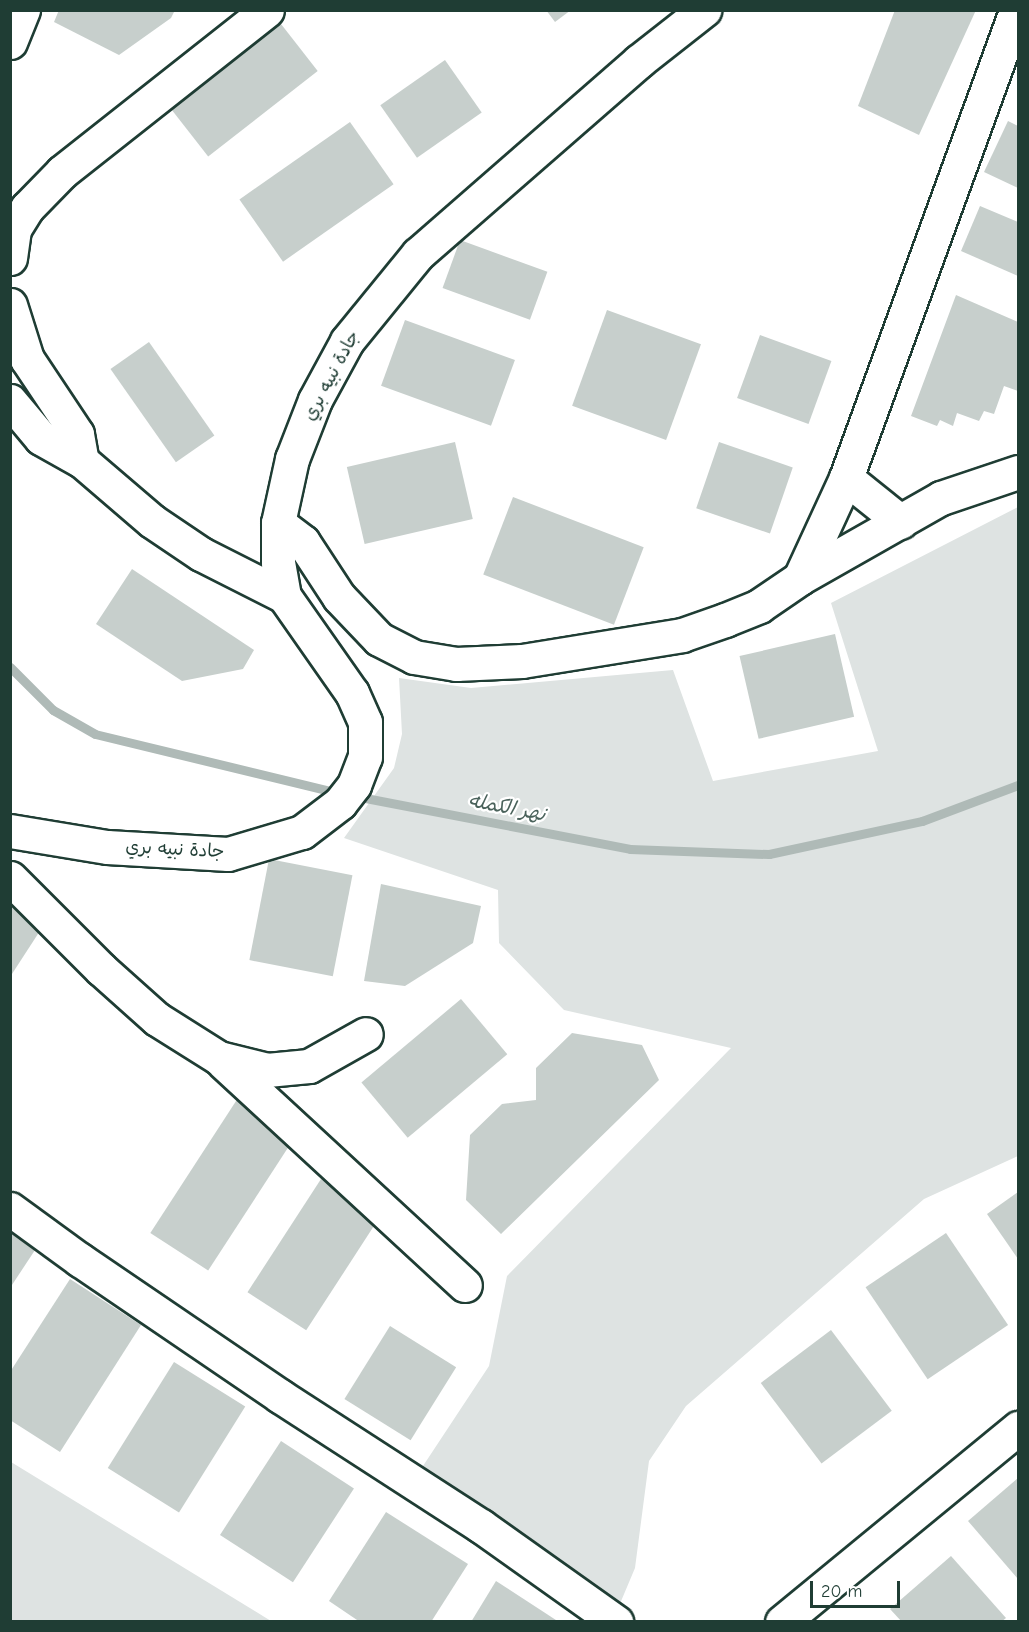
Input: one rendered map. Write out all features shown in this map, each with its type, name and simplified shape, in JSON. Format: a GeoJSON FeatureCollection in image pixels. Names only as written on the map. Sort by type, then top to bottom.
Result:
{"type":"FeatureCollection","features":[{"type":"Feature","properties":{"kind":"street"},"geometry":{"type":"LineString","coordinates":[[10,42],[23,10]]}},
{"type":"Feature","properties":{"kind":"street"},"geometry":{"type":"LineString","coordinates":[[10,258],[14,229],[27,208],[62,172],[267,10]]}},
{"type":"Feature","properties":{"kind":"street","name":"جادة نبيه بري"},"geometry":{"type":"LineString","coordinates":[[10,831],[107,847],[228,854],[302,832],[340,803],[354,785],[365,757],[365,722],[352,693],[321,644],[284,596],[278,563],[279,524],[292,459],[315,400],[347,341],[417,254],[639,61],[704,10]]}},
{"type":"Feature","properties":{"kind":"street"},"geometry":{"type":"LineString","coordinates":[[800,578],[846,478],[1016,10]]}},
{"type":"Feature","properties":{"kind":"street"},"geometry":{"type":"LineString","coordinates":[[10,305],[27,359],[77,434],[82,461]]}},
{"type":"Feature","properties":{"kind":"street"},"geometry":{"type":"LineString","coordinates":[[10,401],[40,438],[82,461],[152,521],[201,554],[284,596]]}},
{"type":"Feature","properties":{"kind":"street"},"geometry":{"type":"LineString","coordinates":[[279,524],[303,542],[339,597],[379,639],[414,657],[456,664],[522,661],[682,635],[759,606],[800,578],[941,498],[1018,472]]}},
{"type":"Feature","properties":{"kind":"street"},"geometry":{"type":"LineString","coordinates":[[846,478],[901,522]]}},
{"type":"Feature","properties":{"kind":"street"},"geometry":{"type":"LineString","coordinates":[[10,878],[101,969],[157,1019],[219,1058],[465,1285]]}},
{"type":"Feature","properties":{"kind":"street"},"geometry":{"type":"LineString","coordinates":[[219,1058],[267,1070],[309,1066],[366,1034]]}},
{"type":"Feature","properties":{"kind":"street"},"geometry":{"type":"LineString","coordinates":[[10,1209],[89,1267],[481,1526],[616,1622]]}},
{"type":"Feature","properties":{"kind":"street"},"geometry":{"type":"LineString","coordinates":[[782,1622],[1018,1428]]}},
{"type":"Feature","properties":{"kind":"shaded area"},"geometry":{"type":"Polygon","coordinates":[[[1018,507],[1018,1156],[924,1199],[686,1406],[649,1461],[635,1568],[619,1606],[421,1469],[489,1366],[507,1276],[731,1048],[564,1010],[499,943],[498,890],[344,838],[394,768],[402,734],[399,678],[471,688],[673,670],[713,781],[878,751],[831,603],[1018,507]]]}},
{"type":"Feature","properties":{"kind":"shaded area"},"geometry":{"type":"Polygon","coordinates":[[[11,1462],[271,1621],[11,1621],[11,1462]]]}},
{"type":"Feature","properties":{"kind":"building"},"geometry":{"type":"Polygon","coordinates":[[[59,10],[175,10],[171,18],[119,55],[54,22],[59,10]]]}},
{"type":"Feature","properties":{"kind":"building"},"geometry":{"type":"Polygon","coordinates":[[[546,10],[571,10],[555,22],[546,10]]]}},
{"type":"Feature","properties":{"kind":"building"},"geometry":{"type":"Polygon","coordinates":[[[895,10],[976,10],[919,135],[858,106],[895,10]]]}},
{"type":"Feature","properties":{"kind":"building"},"geometry":{"type":"Polygon","coordinates":[[[274,15],[318,71],[208,157],[164,101],[274,15]]]}},
{"type":"Feature","properties":{"kind":"building"},"geometry":{"type":"Polygon","coordinates":[[[445,60],[482,112],[417,158],[380,105],[445,60]]]}},
{"type":"Feature","properties":{"kind":"building"},"geometry":{"type":"Polygon","coordinates":[[[1008,121],[1018,126],[1018,188],[984,172],[1008,121]]]}},
{"type":"Feature","properties":{"kind":"building"},"geometry":{"type":"Polygon","coordinates":[[[350,122],[394,184],[283,262],[239,199],[350,122]]]}},
{"type":"Feature","properties":{"kind":"building"},"geometry":{"type":"Polygon","coordinates":[[[980,206],[1018,222],[1018,276],[961,251],[980,206]]]}},
{"type":"Feature","properties":{"kind":"building"},"geometry":{"type":"Polygon","coordinates":[[[460,240],[547,272],[530,320],[443,288],[460,240]]]}},
{"type":"Feature","properties":{"kind":"building"},"geometry":{"type":"Polygon","coordinates":[[[956,295],[1018,322],[1018,391],[1004,386],[994,414],[984,411],[979,421],[957,413],[953,426],[940,420],[937,426],[911,416],[956,295]]]}},
{"type":"Feature","properties":{"kind":"building"},"geometry":{"type":"Polygon","coordinates":[[[607,310],[701,344],[666,440],[572,406],[607,310]]]}},
{"type":"Feature","properties":{"kind":"building"},"geometry":{"type":"Polygon","coordinates":[[[405,320],[515,360],[491,426],[381,386],[405,320]]]}},
{"type":"Feature","properties":{"kind":"building"},"geometry":{"type":"Polygon","coordinates":[[[760,335],[831,361],[809,424],[737,398],[760,335]]]}},
{"type":"Feature","properties":{"kind":"building"},"geometry":{"type":"Polygon","coordinates":[[[149,342],[214,435],[176,462],[110,369],[149,342]]]}},
{"type":"Feature","properties":{"kind":"building"},"geometry":{"type":"Polygon","coordinates":[[[455,442],[473,519],[365,544],[347,467],[455,442]]]}},
{"type":"Feature","properties":{"kind":"building"},"geometry":{"type":"Polygon","coordinates":[[[719,442],[793,467],[770,534],[696,508],[719,442]]]}},
{"type":"Feature","properties":{"kind":"building"},"geometry":{"type":"Polygon","coordinates":[[[513,497],[644,547],[614,625],[483,574],[513,497]]]}},
{"type":"Feature","properties":{"kind":"building"},"geometry":{"type":"Polygon","coordinates":[[[132,569],[254,650],[243,669],[182,681],[96,624],[132,569]]]}},
{"type":"Feature","properties":{"kind":"building"},"geometry":{"type":"Polygon","coordinates":[[[835,634],[854,717],[759,739],[740,656],[835,634]]]}},
{"type":"Feature","properties":{"kind":"building"},"geometry":{"type":"Polygon","coordinates":[[[269,859],[352,875],[333,976],[249,960],[269,859]]]}},
{"type":"Feature","properties":{"kind":"building"},"geometry":{"type":"Polygon","coordinates":[[[381,884],[481,906],[473,943],[405,986],[364,981],[381,884]]]}},
{"type":"Feature","properties":{"kind":"building"},"geometry":{"type":"Polygon","coordinates":[[[10,896],[47,920],[10,977],[10,896]]]}},
{"type":"Feature","properties":{"kind":"building"},"geometry":{"type":"Polygon","coordinates":[[[461,999],[507,1054],[408,1138],[361,1083],[461,999]]]}},
{"type":"Feature","properties":{"kind":"building"},"geometry":{"type":"Polygon","coordinates":[[[572,1033],[642,1045],[659,1080],[501,1234],[466,1200],[470,1135],[502,1104],[536,1100],[536,1068],[572,1033]]]}},
{"type":"Feature","properties":{"kind":"building"},"geometry":{"type":"Polygon","coordinates":[[[238,1098],[296,1136],[208,1271],[150,1233],[238,1098]]]}},
{"type":"Feature","properties":{"kind":"building"},"geometry":{"type":"Polygon","coordinates":[[[321,1179],[380,1217],[306,1330],[247,1292],[321,1179]]]}},
{"type":"Feature","properties":{"kind":"building"},"geometry":{"type":"Polygon","coordinates":[[[1018,1192],[1018,1259],[987,1214],[1018,1192]]]}},
{"type":"Feature","properties":{"kind":"building"},"geometry":{"type":"Polygon","coordinates":[[[10,1230],[37,1247],[10,1288],[10,1230]]]}},
{"type":"Feature","properties":{"kind":"building"},"geometry":{"type":"Polygon","coordinates":[[[946,1233],[1008,1325],[928,1379],[866,1287],[946,1233]]]}},
{"type":"Feature","properties":{"kind":"building"},"geometry":{"type":"Polygon","coordinates":[[[70,1279],[141,1325],[60,1452],[10,1420],[10,1372],[70,1279]]]}},
{"type":"Feature","properties":{"kind":"building"},"geometry":{"type":"Polygon","coordinates":[[[390,1326],[456,1367],[411,1440],[344,1399],[390,1326]]]}},
{"type":"Feature","properties":{"kind":"building"},"geometry":{"type":"Polygon","coordinates":[[[831,1330],[892,1411],[822,1464],[761,1383],[831,1330]]]}},
{"type":"Feature","properties":{"kind":"building"},"geometry":{"type":"Polygon","coordinates":[[[174,1362],[245,1407],[179,1513],[108,1468],[174,1362]]]}},
{"type":"Feature","properties":{"kind":"building"},"geometry":{"type":"Polygon","coordinates":[[[281,1441],[354,1488],[293,1582],[220,1535],[281,1441]]]}},
{"type":"Feature","properties":{"kind":"building"},"geometry":{"type":"Polygon","coordinates":[[[1018,1478],[1018,1579],[968,1521],[1018,1478]]]}},
{"type":"Feature","properties":{"kind":"building"},"geometry":{"type":"Polygon","coordinates":[[[386,1512],[468,1564],[431,1622],[360,1622],[329,1601],[386,1512]]]}},
{"type":"Feature","properties":{"kind":"building"},"geometry":{"type":"Polygon","coordinates":[[[951,1556],[1006,1618],[1001,1622],[902,1622],[890,1609],[951,1556]]]}},
{"type":"Feature","properties":{"kind":"building"},"geometry":{"type":"Polygon","coordinates":[[[496,1581],[559,1622],[471,1622],[496,1581]]]}},
{"type":"Feature","properties":{"kind":"waterway","name":"نهر الكمله"},"geometry":{"type":"LineString","coordinates":[[10,667],[53,710],[95,734],[339,793]]}},
{"type":"Feature","properties":{"kind":"waterway","name":"نهر الكمله"},"geometry":{"type":"LineString","coordinates":[[355,796],[630,849],[769,854],[922,821],[1018,785]]}}]}
